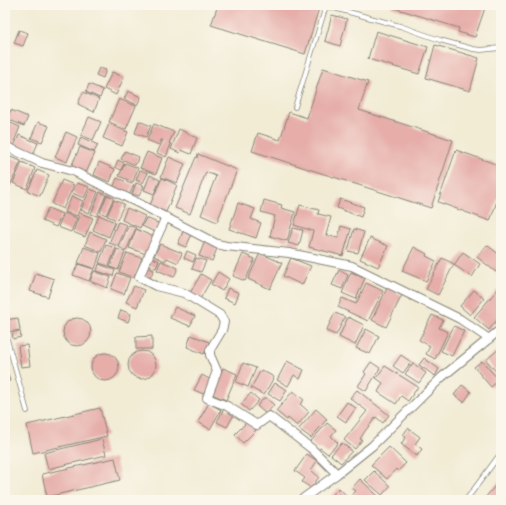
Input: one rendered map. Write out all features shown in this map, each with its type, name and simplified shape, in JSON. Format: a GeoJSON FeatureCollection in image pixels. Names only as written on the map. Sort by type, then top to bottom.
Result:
{"type":"FeatureCollection","features":[{"type":"Feature","properties":{"kind":"street"},"geometry":{"type":"LineString","coordinates":[[5,146],[42,163],[73,171],[217,244],[289,253],[352,266],[454,316],[489,339]]}},
{"type":"Feature","properties":{"kind":"street"},"geometry":{"type":"LineString","coordinates":[[166,217],[139,277],[156,286],[184,293],[220,315],[224,322],[222,330],[210,350],[210,355],[217,371],[207,398],[227,406],[257,425],[269,416],[312,449],[337,474]]}},
{"type":"Feature","properties":{"kind":"street"},"geometry":{"type":"LineString","coordinates":[[302,500],[372,446],[442,377],[501,329]]}},
{"type":"Feature","properties":{"kind":"lane"},"geometry":{"type":"LineString","coordinates":[[295,107],[324,6],[400,26],[472,49],[481,50],[501,48]]}},
{"type":"Feature","properties":{"kind":"lane"},"geometry":{"type":"LineString","coordinates":[[5,332],[27,411]]}},
{"type":"Feature","properties":{"kind":"lane"},"geometry":{"type":"LineString","coordinates":[[466,500],[501,453]]}},
{"type":"Feature","properties":{"kind":"building"},"geometry":{"type":"Polygon","coordinates":[[[218,5],[309,5],[319,8],[305,54],[211,25],[218,5]]]}},
{"type":"Feature","properties":{"kind":"building"},"geometry":{"type":"Polygon","coordinates":[[[392,5],[486,5],[475,37],[458,32],[459,28],[391,7],[392,5]]]}},
{"type":"Feature","properties":{"kind":"building"},"geometry":{"type":"Polygon","coordinates":[[[332,15],[347,19],[340,46],[325,41],[332,15]]]}},
{"type":"Feature","properties":{"kind":"building"},"geometry":{"type":"Polygon","coordinates":[[[19,30],[28,33],[23,46],[14,43],[19,30]]]}},
{"type":"Feature","properties":{"kind":"building"},"geometry":{"type":"Polygon","coordinates":[[[376,31],[428,47],[419,74],[368,59],[376,31]]]}},
{"type":"Feature","properties":{"kind":"building"},"geometry":{"type":"Polygon","coordinates":[[[435,45],[479,58],[470,91],[426,78],[435,45]]]}},
{"type":"Feature","properties":{"kind":"building"},"geometry":{"type":"Polygon","coordinates":[[[99,68],[106,70],[103,78],[96,75],[99,68]]]}},
{"type":"Feature","properties":{"kind":"building"},"geometry":{"type":"Polygon","coordinates":[[[323,68],[368,82],[359,110],[453,140],[431,208],[252,151],[258,133],[280,140],[289,112],[307,118],[323,68]]]}},
{"type":"Feature","properties":{"kind":"building"},"geometry":{"type":"Polygon","coordinates":[[[112,72],[124,77],[116,95],[104,89],[112,72]]]}},
{"type":"Feature","properties":{"kind":"building"},"geometry":{"type":"Polygon","coordinates":[[[89,84],[103,90],[100,98],[86,92],[89,84]]]}},
{"type":"Feature","properties":{"kind":"building"},"geometry":{"type":"Polygon","coordinates":[[[128,91],[141,97],[137,105],[124,99],[128,91]]]}},
{"type":"Feature","properties":{"kind":"building"},"geometry":{"type":"Polygon","coordinates":[[[83,92],[99,99],[94,112],[78,104],[83,92]]]}},
{"type":"Feature","properties":{"kind":"building"},"geometry":{"type":"Polygon","coordinates":[[[119,99],[136,106],[126,129],[109,122],[119,99]]]}},
{"type":"Feature","properties":{"kind":"building"},"geometry":{"type":"Polygon","coordinates":[[[11,110],[28,117],[24,126],[7,119],[11,110]]]}},
{"type":"Feature","properties":{"kind":"building"},"geometry":{"type":"Polygon","coordinates":[[[89,117],[101,122],[93,140],[81,135],[89,117]]]}},
{"type":"Feature","properties":{"kind":"building"},"geometry":{"type":"Polygon","coordinates":[[[6,121],[20,127],[12,146],[5,143],[6,121]]]}},
{"type":"Feature","properties":{"kind":"building"},"geometry":{"type":"Polygon","coordinates":[[[139,121],[151,126],[146,137],[135,133],[139,121]]]}},
{"type":"Feature","properties":{"kind":"building"},"geometry":{"type":"Polygon","coordinates":[[[38,122],[49,126],[42,142],[31,138],[38,122]]]}},
{"type":"Feature","properties":{"kind":"building"},"geometry":{"type":"Polygon","coordinates":[[[109,124],[128,132],[122,146],[103,138],[109,124]]]}},
{"type":"Feature","properties":{"kind":"building"},"geometry":{"type":"Polygon","coordinates":[[[154,124],[174,132],[169,143],[171,144],[166,157],[157,153],[163,140],[161,140],[159,145],[147,140],[154,124]]]}},
{"type":"Feature","properties":{"kind":"building"},"geometry":{"type":"Polygon","coordinates":[[[179,129],[197,138],[191,154],[181,150],[180,153],[171,149],[179,129]]]}},
{"type":"Feature","properties":{"kind":"building"},"geometry":{"type":"Polygon","coordinates":[[[66,132],[77,137],[67,162],[55,157],[66,132]]]}},
{"type":"Feature","properties":{"kind":"building"},"geometry":{"type":"Polygon","coordinates":[[[19,135],[38,143],[32,157],[13,149],[19,135]]]}},
{"type":"Feature","properties":{"kind":"building"},"geometry":{"type":"Polygon","coordinates":[[[81,137],[98,145],[94,152],[78,145],[81,137]]]}},
{"type":"Feature","properties":{"kind":"building"},"geometry":{"type":"Polygon","coordinates":[[[80,147],[95,153],[86,173],[71,167],[80,147]]]}},
{"type":"Feature","properties":{"kind":"building"},"geometry":{"type":"Polygon","coordinates":[[[456,150],[501,166],[501,190],[490,221],[438,202],[456,150]]]}},
{"type":"Feature","properties":{"kind":"building"},"geometry":{"type":"Polygon","coordinates":[[[125,151],[139,157],[135,165],[121,159],[125,151]]]}},
{"type":"Feature","properties":{"kind":"building"},"geometry":{"type":"Polygon","coordinates":[[[147,152],[162,158],[156,174],[140,168],[147,152]]]}},
{"type":"Feature","properties":{"kind":"building"},"geometry":{"type":"Polygon","coordinates":[[[198,154],[237,170],[217,222],[201,215],[216,176],[206,172],[190,214],[175,208],[198,154]]]}},
{"type":"Feature","properties":{"kind":"building"},"geometry":{"type":"Polygon","coordinates":[[[10,157],[21,161],[10,186],[5,184],[5,168],[10,157]]]}},
{"type":"Feature","properties":{"kind":"building"},"geometry":{"type":"Polygon","coordinates":[[[169,157],[185,164],[177,183],[161,177],[169,157]]]}},
{"type":"Feature","properties":{"kind":"building"},"geometry":{"type":"Polygon","coordinates":[[[118,160],[124,163],[121,170],[115,167],[118,160]]]}},
{"type":"Feature","properties":{"kind":"building"},"geometry":{"type":"Polygon","coordinates":[[[22,162],[35,168],[27,189],[13,183],[22,162]]]}},
{"type":"Feature","properties":{"kind":"building"},"geometry":{"type":"Polygon","coordinates":[[[99,162],[115,169],[110,182],[94,175],[99,162]]]}},
{"type":"Feature","properties":{"kind":"building"},"geometry":{"type":"Polygon","coordinates":[[[125,163],[138,168],[133,182],[119,176],[125,163]]]}},
{"type":"Feature","properties":{"kind":"building"},"geometry":{"type":"Polygon","coordinates":[[[37,170],[49,175],[40,196],[28,191],[37,170]]]}},
{"type":"Feature","properties":{"kind":"building"},"geometry":{"type":"Polygon","coordinates":[[[140,170],[148,173],[143,183],[136,180],[140,170]]]}},
{"type":"Feature","properties":{"kind":"building"},"geometry":{"type":"Polygon","coordinates":[[[150,175],[160,180],[154,194],[144,190],[150,175]]]}},
{"type":"Feature","properties":{"kind":"building"},"geometry":{"type":"Polygon","coordinates":[[[117,178],[134,185],[129,195],[113,188],[117,178]]]}},
{"type":"Feature","properties":{"kind":"building"},"geometry":{"type":"Polygon","coordinates":[[[162,178],[177,185],[166,212],[150,205],[162,178]]]}},
{"type":"Feature","properties":{"kind":"building"},"geometry":{"type":"Polygon","coordinates":[[[62,180],[74,185],[63,209],[52,204],[62,180]]]}},
{"type":"Feature","properties":{"kind":"building"},"geometry":{"type":"Polygon","coordinates":[[[77,183],[89,187],[84,198],[72,193],[77,183]]]}},
{"type":"Feature","properties":{"kind":"building"},"geometry":{"type":"Polygon","coordinates":[[[136,183],[144,186],[139,196],[132,194],[136,183]]]}},
{"type":"Feature","properties":{"kind":"building"},"geometry":{"type":"Polygon","coordinates":[[[90,189],[98,192],[89,213],[81,210],[90,189]]]}},
{"type":"Feature","properties":{"kind":"building"},"geometry":{"type":"Polygon","coordinates":[[[100,192],[106,195],[97,216],[91,214],[100,192]]]}},
{"type":"Feature","properties":{"kind":"building"},"geometry":{"type":"Polygon","coordinates":[[[107,195],[114,198],[106,215],[100,212],[107,195]]]}},
{"type":"Feature","properties":{"kind":"building"},"geometry":{"type":"Polygon","coordinates":[[[72,196],[83,201],[77,216],[65,212],[72,196]]]}},
{"type":"Feature","properties":{"kind":"building"},"geometry":{"type":"Polygon","coordinates":[[[340,199],[364,207],[361,217],[337,208],[340,199]]]}},
{"type":"Feature","properties":{"kind":"building"},"geometry":{"type":"Polygon","coordinates":[[[114,200],[124,204],[117,220],[107,216],[114,200]]]}},
{"type":"Feature","properties":{"kind":"building"},"geometry":{"type":"Polygon","coordinates":[[[264,200],[282,205],[281,208],[295,212],[287,241],[270,236],[275,216],[261,212],[264,200]]]}},
{"type":"Feature","properties":{"kind":"building"},"geometry":{"type":"Polygon","coordinates":[[[238,203],[255,209],[251,219],[261,223],[256,238],[229,229],[238,203]]]}},
{"type":"Feature","properties":{"kind":"building"},"geometry":{"type":"Polygon","coordinates":[[[300,205],[319,210],[318,214],[331,217],[326,235],[338,238],[341,226],[351,229],[343,256],[309,247],[313,231],[294,225],[300,205]]]}},
{"type":"Feature","properties":{"kind":"building"},"geometry":{"type":"Polygon","coordinates":[[[48,208],[62,214],[56,227],[42,221],[48,208]]]}},
{"type":"Feature","properties":{"kind":"building"},"geometry":{"type":"Polygon","coordinates":[[[127,208],[145,216],[140,228],[122,220],[127,208]]]}},
{"type":"Feature","properties":{"kind":"building"},"geometry":{"type":"Polygon","coordinates":[[[64,213],[77,218],[71,232],[58,227],[64,213]]]}},
{"type":"Feature","properties":{"kind":"building"},"geometry":{"type":"Polygon","coordinates":[[[80,213],[93,218],[85,237],[73,232],[80,213]]]}},
{"type":"Feature","properties":{"kind":"building"},"geometry":{"type":"Polygon","coordinates":[[[99,215],[115,222],[109,237],[93,230],[99,215]]]}},
{"type":"Feature","properties":{"kind":"building"},"geometry":{"type":"Polygon","coordinates":[[[146,218],[160,224],[157,233],[142,226],[146,218]]]}},
{"type":"Feature","properties":{"kind":"building"},"geometry":{"type":"Polygon","coordinates":[[[118,222],[127,225],[118,246],[109,243],[118,222]]]}},
{"type":"Feature","properties":{"kind":"building"},"geometry":{"type":"Polygon","coordinates":[[[129,225],[136,228],[126,251],[119,247],[129,225]]]}},
{"type":"Feature","properties":{"kind":"building"},"geometry":{"type":"Polygon","coordinates":[[[293,228],[303,230],[299,246],[288,243],[293,228]]]}},
{"type":"Feature","properties":{"kind":"building"},"geometry":{"type":"Polygon","coordinates":[[[136,229],[156,238],[149,255],[129,248],[136,229]]]}},
{"type":"Feature","properties":{"kind":"building"},"geometry":{"type":"Polygon","coordinates":[[[184,229],[193,232],[186,247],[178,244],[184,229]]]}},
{"type":"Feature","properties":{"kind":"building"},"geometry":{"type":"Polygon","coordinates":[[[354,229],[364,232],[358,253],[348,251],[354,229]]]}},
{"type":"Feature","properties":{"kind":"building"},"geometry":{"type":"Polygon","coordinates":[[[90,232],[106,239],[101,252],[85,245],[90,232]]]}},
{"type":"Feature","properties":{"kind":"building"},"geometry":{"type":"Polygon","coordinates":[[[370,238],[388,246],[378,267],[360,259],[370,238]]]}},
{"type":"Feature","properties":{"kind":"building"},"geometry":{"type":"Polygon","coordinates":[[[205,241],[218,246],[212,261],[199,256],[205,241]]]}},
{"type":"Feature","properties":{"kind":"building"},"geometry":{"type":"Polygon","coordinates":[[[160,244],[182,253],[178,263],[167,258],[165,261],[154,256],[160,244]]]}},
{"type":"Feature","properties":{"kind":"building"},"geometry":{"type":"Polygon","coordinates":[[[106,245],[116,248],[109,266],[99,263],[106,245]]]}},
{"type":"Feature","properties":{"kind":"building"},"geometry":{"type":"Polygon","coordinates":[[[487,245],[501,256],[501,266],[496,272],[477,257],[487,245]]]}},
{"type":"Feature","properties":{"kind":"building"},"geometry":{"type":"Polygon","coordinates":[[[84,247],[100,253],[95,269],[78,263],[84,247]]]}},
{"type":"Feature","properties":{"kind":"building"},"geometry":{"type":"Polygon","coordinates":[[[414,247],[436,261],[426,281],[402,271],[414,247]]]}},
{"type":"Feature","properties":{"kind":"building"},"geometry":{"type":"Polygon","coordinates":[[[117,249],[125,252],[118,270],[110,267],[117,249]]]}},
{"type":"Feature","properties":{"kind":"building"},"geometry":{"type":"Polygon","coordinates":[[[187,251],[196,255],[193,262],[184,258],[187,251]]]}},
{"type":"Feature","properties":{"kind":"building"},"geometry":{"type":"Polygon","coordinates":[[[463,252],[480,264],[472,277],[454,265],[463,252]]]}},
{"type":"Feature","properties":{"kind":"building"},"geometry":{"type":"Polygon","coordinates":[[[127,253],[142,258],[134,278],[119,272],[127,253]]]}},
{"type":"Feature","properties":{"kind":"building"},"geometry":{"type":"Polygon","coordinates":[[[260,253],[282,263],[270,289],[248,279],[260,253]]]}},
{"type":"Feature","properties":{"kind":"building"},"geometry":{"type":"Polygon","coordinates":[[[243,254],[255,259],[245,281],[233,276],[243,254]]]}},
{"type":"Feature","properties":{"kind":"building"},"geometry":{"type":"Polygon","coordinates":[[[151,257],[159,261],[156,268],[147,264],[151,257]]]}},
{"type":"Feature","properties":{"kind":"building"},"geometry":{"type":"Polygon","coordinates":[[[196,258],[206,261],[201,272],[192,269],[196,258]]]}},
{"type":"Feature","properties":{"kind":"building"},"geometry":{"type":"Polygon","coordinates":[[[291,258],[311,266],[302,285],[283,276],[291,258]]]}},
{"type":"Feature","properties":{"kind":"building"},"geometry":{"type":"Polygon","coordinates":[[[442,258],[454,264],[438,295],[426,289],[442,258]]]}},
{"type":"Feature","properties":{"kind":"building"},"geometry":{"type":"Polygon","coordinates":[[[161,261],[178,268],[174,277],[157,270],[161,261]]]}},
{"type":"Feature","properties":{"kind":"building"},"geometry":{"type":"Polygon","coordinates":[[[78,264],[94,269],[89,281],[73,275],[78,264]]]}},
{"type":"Feature","properties":{"kind":"building"},"geometry":{"type":"Polygon","coordinates":[[[99,264],[115,270],[113,276],[97,271],[99,264]]]}},
{"type":"Feature","properties":{"kind":"building"},"geometry":{"type":"Polygon","coordinates":[[[145,266],[154,270],[150,278],[141,274],[145,266]]]}},
{"type":"Feature","properties":{"kind":"building"},"geometry":{"type":"Polygon","coordinates":[[[339,270],[348,275],[342,289],[332,285],[339,270]]]}},
{"type":"Feature","properties":{"kind":"building"},"geometry":{"type":"Polygon","coordinates":[[[94,271],[111,277],[107,288],[90,281],[94,271]]]}},
{"type":"Feature","properties":{"kind":"building"},"geometry":{"type":"Polygon","coordinates":[[[218,272],[229,279],[222,291],[211,284],[218,272]]]}},
{"type":"Feature","properties":{"kind":"building"},"geometry":{"type":"Polygon","coordinates":[[[351,272],[365,278],[356,299],[342,293],[351,272]]]}},
{"type":"Feature","properties":{"kind":"building"},"geometry":{"type":"Polygon","coordinates":[[[36,273],[54,279],[48,297],[30,291],[36,273]]]}},
{"type":"Feature","properties":{"kind":"building"},"geometry":{"type":"Polygon","coordinates":[[[117,273],[130,278],[124,294],[111,289],[117,273]]]}},
{"type":"Feature","properties":{"kind":"building"},"geometry":{"type":"Polygon","coordinates":[[[201,274],[211,280],[200,299],[190,293],[201,274]]]}},
{"type":"Feature","properties":{"kind":"building"},"geometry":{"type":"Polygon","coordinates":[[[366,283],[383,291],[368,321],[338,307],[342,298],[356,304],[366,283]]]}},
{"type":"Feature","properties":{"kind":"building"},"geometry":{"type":"Polygon","coordinates":[[[134,286],[144,290],[137,307],[126,302],[134,286]]]}},
{"type":"Feature","properties":{"kind":"building"},"geometry":{"type":"Polygon","coordinates":[[[228,288],[239,293],[235,303],[224,298],[228,288]]]}},
{"type":"Feature","properties":{"kind":"building"},"geometry":{"type":"Polygon","coordinates":[[[387,288],[402,295],[386,327],[372,320],[387,288]]]}},
{"type":"Feature","properties":{"kind":"building"},"geometry":{"type":"Polygon","coordinates":[[[498,289],[501,292],[501,312],[498,315],[500,316],[489,330],[474,317],[498,289]]]}},
{"type":"Feature","properties":{"kind":"building"},"geometry":{"type":"Polygon","coordinates":[[[474,290],[484,299],[470,315],[460,306],[474,290]]]}},
{"type":"Feature","properties":{"kind":"building"},"geometry":{"type":"Polygon","coordinates":[[[175,307],[195,316],[190,326],[170,318],[175,307]]]}},
{"type":"Feature","properties":{"kind":"building"},"geometry":{"type":"Polygon","coordinates":[[[121,310],[131,314],[128,322],[118,318],[121,310]]]}},
{"type":"Feature","properties":{"kind":"building"},"geometry":{"type":"Polygon","coordinates":[[[335,313],[345,317],[336,335],[326,331],[335,313]]]}},
{"type":"Feature","properties":{"kind":"building"},"geometry":{"type":"Polygon","coordinates":[[[432,315],[443,320],[439,328],[448,332],[435,359],[426,354],[430,346],[419,340],[432,315]]]}},
{"type":"Feature","properties":{"kind":"building"},"geometry":{"type":"Polygon","coordinates":[[[348,317],[364,325],[355,345],[339,337],[348,317]]]}},
{"type":"Feature","properties":{"kind":"building"},"geometry":{"type":"Polygon","coordinates":[[[18,318],[20,330],[7,332],[5,320],[18,318]]]}},
{"type":"Feature","properties":{"kind":"building"},"geometry":{"type":"Polygon","coordinates":[[[77,318],[87,322],[91,332],[87,342],[77,346],[67,342],[63,332],[67,322],[77,318]]]}},
{"type":"Feature","properties":{"kind":"building"},"geometry":{"type":"Polygon","coordinates":[[[454,326],[464,331],[452,356],[441,351],[454,326]]]}},
{"type":"Feature","properties":{"kind":"building"},"geometry":{"type":"Polygon","coordinates":[[[366,329],[379,336],[370,354],[356,348],[366,329]]]}},
{"type":"Feature","properties":{"kind":"building"},"geometry":{"type":"Polygon","coordinates":[[[20,331],[21,337],[13,339],[12,333],[20,331]]]}},
{"type":"Feature","properties":{"kind":"building"},"geometry":{"type":"Polygon","coordinates":[[[191,335],[209,342],[204,354],[187,347],[191,335]]]}},
{"type":"Feature","properties":{"kind":"building"},"geometry":{"type":"Polygon","coordinates":[[[152,336],[152,349],[136,349],[136,337],[152,336]]]}},
{"type":"Feature","properties":{"kind":"building"},"geometry":{"type":"Polygon","coordinates":[[[27,345],[30,366],[21,367],[18,346],[27,345]]]}},
{"type":"Feature","properties":{"kind":"building"},"geometry":{"type":"Polygon","coordinates":[[[501,347],[501,377],[486,360],[501,347]]]}},
{"type":"Feature","properties":{"kind":"building"},"geometry":{"type":"Polygon","coordinates":[[[142,351],[152,355],[156,365],[152,375],[142,379],[132,375],[128,365],[132,355],[142,351]]]}},
{"type":"Feature","properties":{"kind":"building"},"geometry":{"type":"Polygon","coordinates":[[[105,353],[115,357],[119,367],[115,377],[105,381],[95,377],[91,367],[95,357],[105,353]]]}},
{"type":"Feature","properties":{"kind":"building"},"geometry":{"type":"Polygon","coordinates":[[[401,355],[411,362],[403,373],[393,366],[401,355]]]}},
{"type":"Feature","properties":{"kind":"building"},"geometry":{"type":"Polygon","coordinates":[[[424,358],[439,369],[435,376],[419,365],[424,358]]]}},
{"type":"Feature","properties":{"kind":"building"},"geometry":{"type":"Polygon","coordinates":[[[287,361],[304,370],[300,379],[294,375],[288,386],[277,380],[287,361]]]}},
{"type":"Feature","properties":{"kind":"building"},"geometry":{"type":"Polygon","coordinates":[[[482,361],[499,380],[491,387],[474,367],[482,361]]]}},
{"type":"Feature","properties":{"kind":"building"},"geometry":{"type":"Polygon","coordinates":[[[371,362],[380,368],[366,391],[358,386],[366,374],[364,372],[371,362]]]}},
{"type":"Feature","properties":{"kind":"building"},"geometry":{"type":"Polygon","coordinates":[[[243,363],[256,368],[248,387],[236,382],[243,363]]]}},
{"type":"Feature","properties":{"kind":"building"},"geometry":{"type":"Polygon","coordinates":[[[413,363],[426,373],[419,383],[405,374],[413,363]]]}},
{"type":"Feature","properties":{"kind":"building"},"geometry":{"type":"Polygon","coordinates":[[[5,365],[10,381],[5,382],[5,365]]]}},
{"type":"Feature","properties":{"kind":"building"},"geometry":{"type":"Polygon","coordinates":[[[385,366],[418,387],[408,401],[401,396],[396,404],[378,392],[383,383],[376,378],[385,366]]]}},
{"type":"Feature","properties":{"kind":"building"},"geometry":{"type":"Polygon","coordinates":[[[223,368],[237,374],[226,400],[212,394],[223,368]]]}},
{"type":"Feature","properties":{"kind":"building"},"geometry":{"type":"Polygon","coordinates":[[[261,370],[274,377],[264,395],[251,388],[261,370]]]}},
{"type":"Feature","properties":{"kind":"building"},"geometry":{"type":"Polygon","coordinates":[[[202,375],[213,381],[206,395],[194,390],[202,375]]]}},
{"type":"Feature","properties":{"kind":"building"},"geometry":{"type":"Polygon","coordinates":[[[275,383],[287,390],[280,401],[268,394],[275,383]]]}},
{"type":"Feature","properties":{"kind":"building"},"geometry":{"type":"Polygon","coordinates":[[[462,385],[471,392],[464,402],[454,395],[462,385]]]}},
{"type":"Feature","properties":{"kind":"building"},"geometry":{"type":"Polygon","coordinates":[[[357,390],[389,415],[383,423],[376,417],[365,431],[360,439],[362,440],[355,449],[344,440],[367,411],[350,398],[357,390]]]}},
{"type":"Feature","properties":{"kind":"building"},"geometry":{"type":"Polygon","coordinates":[[[293,391],[304,400],[300,404],[309,412],[297,426],[288,418],[287,420],[276,411],[293,391]]]}},
{"type":"Feature","properties":{"kind":"building"},"geometry":{"type":"Polygon","coordinates":[[[251,393],[259,400],[249,411],[241,404],[251,393]]]}},
{"type":"Feature","properties":{"kind":"building"},"geometry":{"type":"Polygon","coordinates":[[[265,397],[274,405],[266,414],[257,406],[265,397]]]}},
{"type":"Feature","properties":{"kind":"building"},"geometry":{"type":"Polygon","coordinates":[[[347,402],[356,408],[346,422],[337,416],[347,402]]]}},
{"type":"Feature","properties":{"kind":"building"},"geometry":{"type":"Polygon","coordinates":[[[209,403],[221,410],[210,429],[198,422],[209,403]]]}},
{"type":"Feature","properties":{"kind":"building"},"geometry":{"type":"Polygon","coordinates":[[[100,408],[107,436],[33,453],[27,425],[100,408]]]}},
{"type":"Feature","properties":{"kind":"building"},"geometry":{"type":"Polygon","coordinates":[[[224,408],[235,413],[227,427],[217,422],[224,408]]]}},
{"type":"Feature","properties":{"kind":"building"},"geometry":{"type":"Polygon","coordinates":[[[316,409],[327,419],[311,438],[299,429],[316,409]]]}},
{"type":"Feature","properties":{"kind":"building"},"geometry":{"type":"Polygon","coordinates":[[[247,422],[256,430],[243,443],[235,434],[247,422]]]}},
{"type":"Feature","properties":{"kind":"building"},"geometry":{"type":"Polygon","coordinates":[[[327,423],[336,430],[331,436],[338,443],[328,454],[320,448],[318,450],[310,442],[327,423]]]}},
{"type":"Feature","properties":{"kind":"building"},"geometry":{"type":"Polygon","coordinates":[[[408,428],[420,437],[415,444],[422,449],[417,456],[401,444],[406,437],[403,435],[408,428]]]}},
{"type":"Feature","properties":{"kind":"building"},"geometry":{"type":"Polygon","coordinates":[[[102,439],[106,455],[48,469],[44,453],[102,439]]]}},
{"type":"Feature","properties":{"kind":"building"},"geometry":{"type":"Polygon","coordinates":[[[342,443],[352,451],[341,463],[331,455],[342,443]]]}},
{"type":"Feature","properties":{"kind":"building"},"geometry":{"type":"Polygon","coordinates":[[[389,447],[406,463],[398,471],[396,469],[387,479],[371,465],[389,447]]]}},
{"type":"Feature","properties":{"kind":"building"},"geometry":{"type":"Polygon","coordinates":[[[307,454],[317,461],[311,470],[319,477],[311,488],[302,482],[305,478],[295,471],[307,454]]]}},
{"type":"Feature","properties":{"kind":"building"},"geometry":{"type":"Polygon","coordinates":[[[115,458],[120,480],[47,497],[42,474],[115,458]]]}},
{"type":"Feature","properties":{"kind":"building"},"geometry":{"type":"Polygon","coordinates":[[[374,471],[390,486],[382,495],[365,480],[374,471]]]}},
{"type":"Feature","properties":{"kind":"building"},"geometry":{"type":"Polygon","coordinates":[[[360,479],[379,497],[376,500],[355,500],[351,496],[356,491],[352,488],[360,479]]]}},
{"type":"Feature","properties":{"kind":"building"},"geometry":{"type":"Polygon","coordinates":[[[501,479],[501,500],[483,500],[501,479]]]}},
{"type":"Feature","properties":{"kind":"building"},"geometry":{"type":"Polygon","coordinates":[[[339,488],[351,500],[327,500],[339,488]]]}}]}
